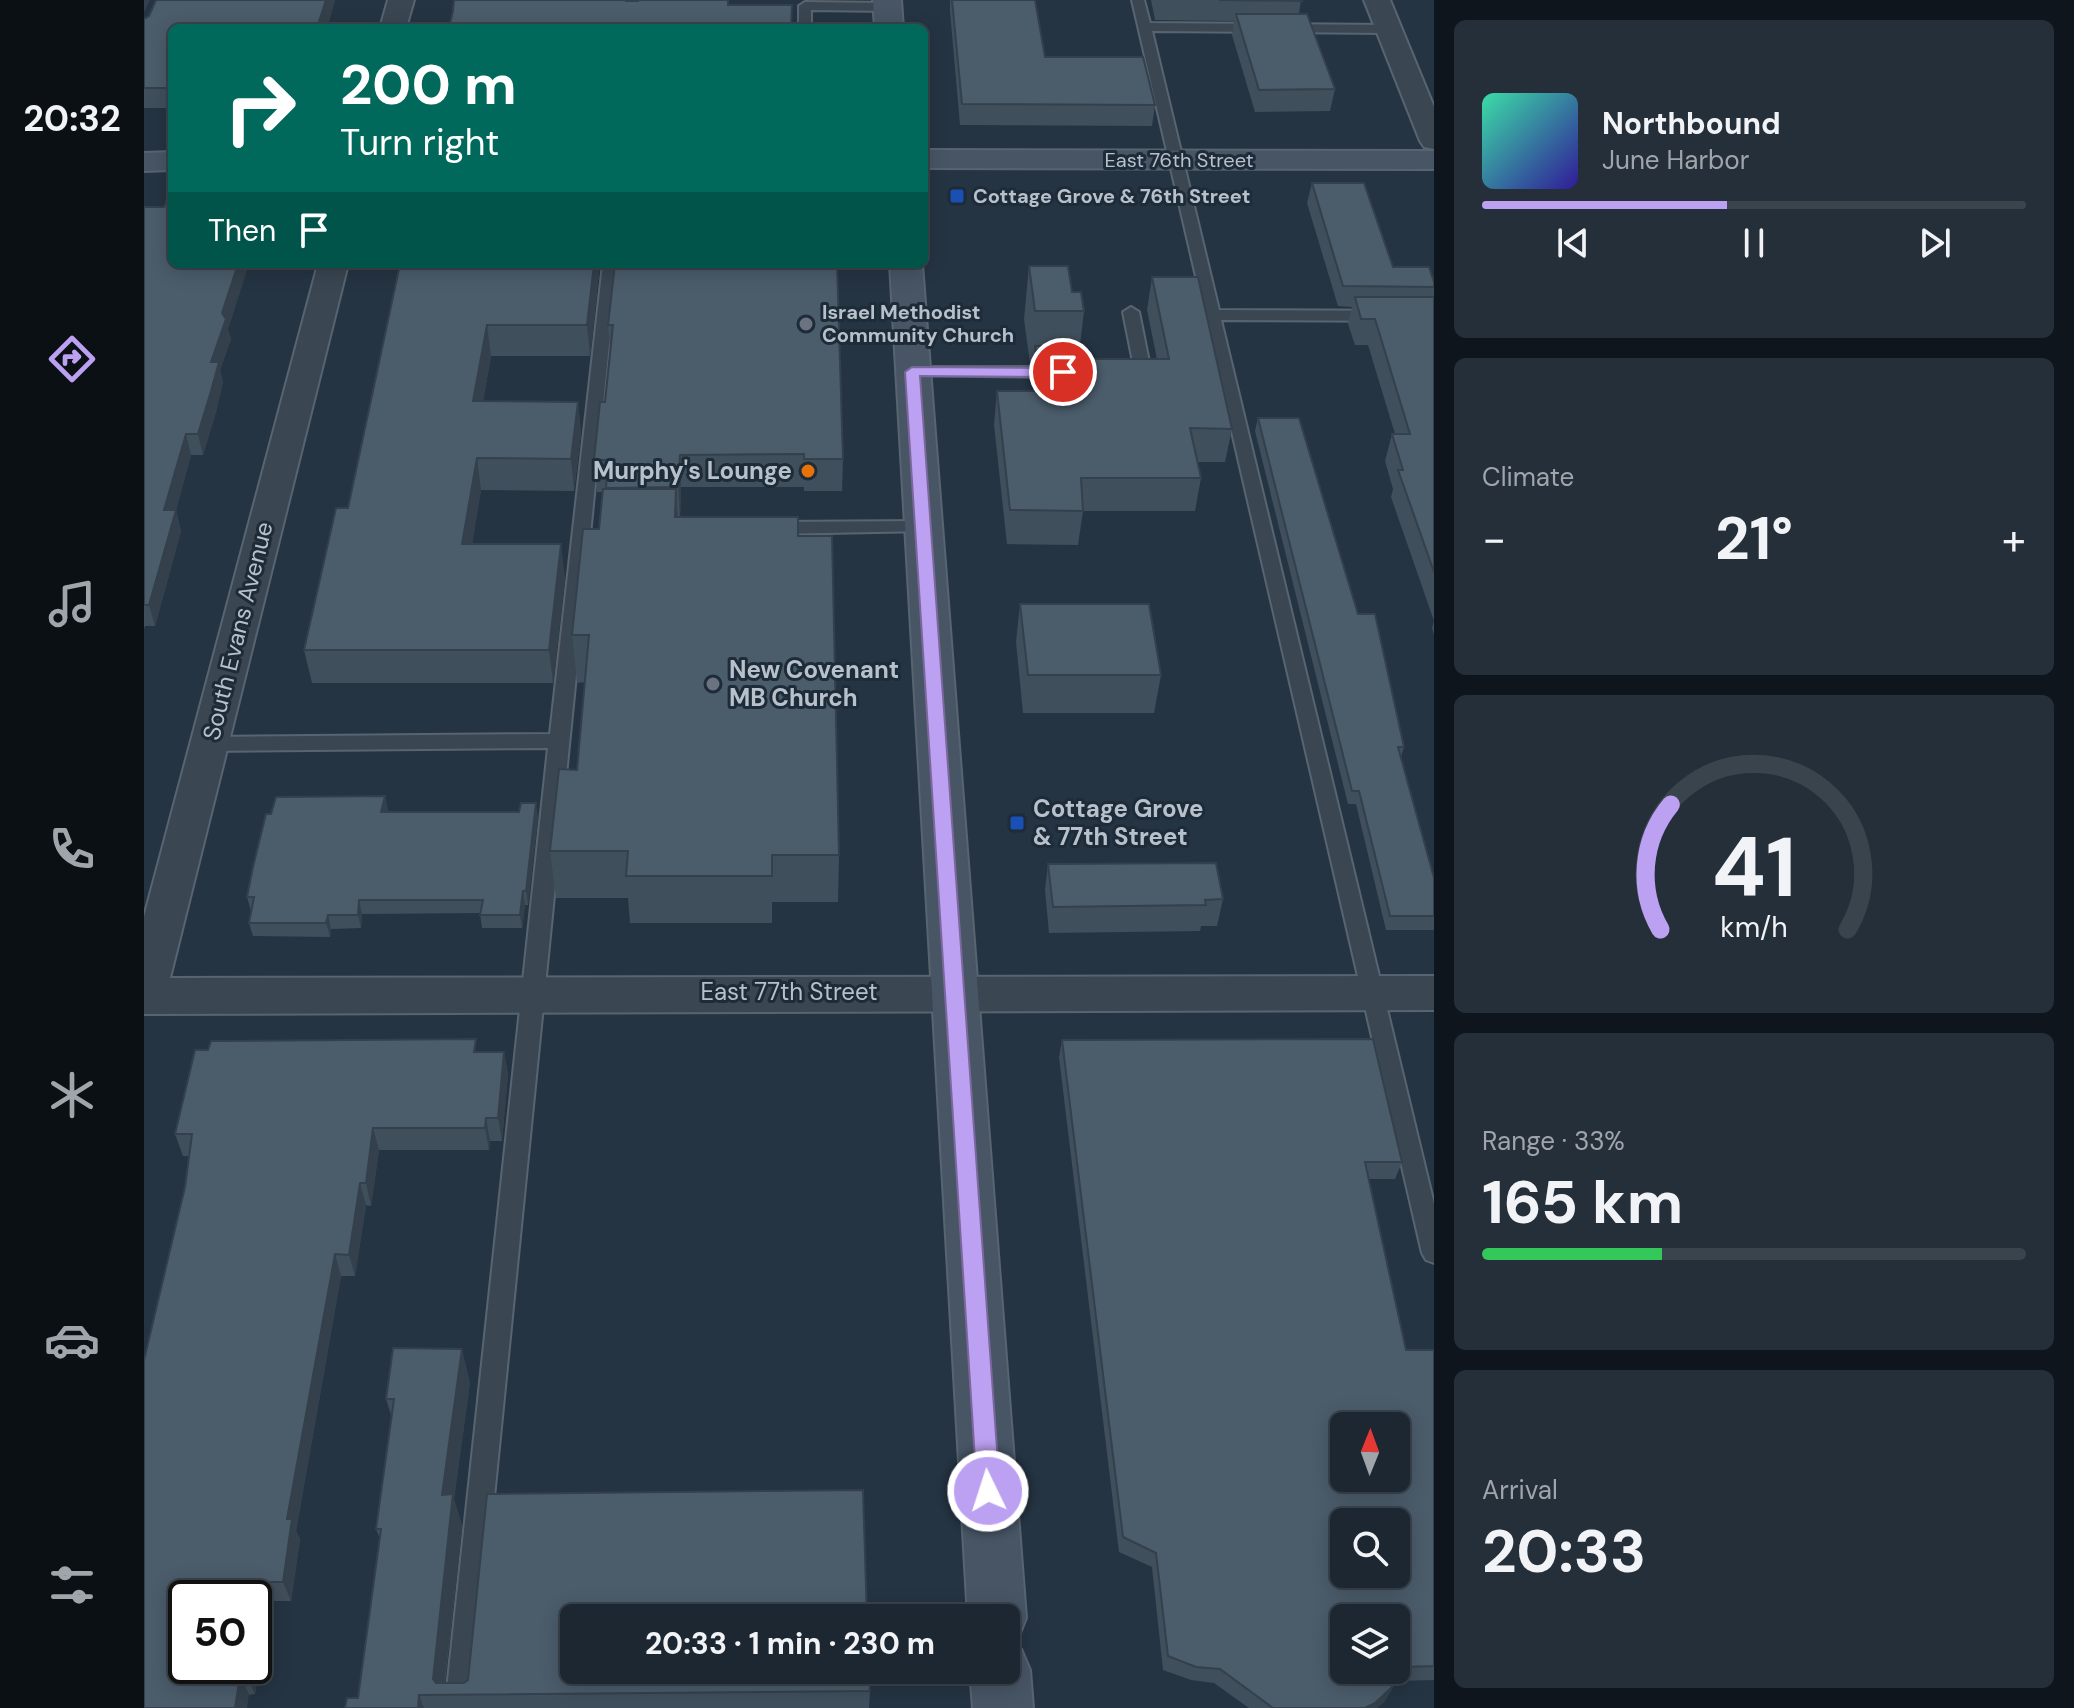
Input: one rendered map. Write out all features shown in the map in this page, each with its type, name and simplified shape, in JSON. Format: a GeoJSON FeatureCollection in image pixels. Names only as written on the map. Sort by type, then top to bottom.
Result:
{"type":"FeatureCollection","features":[{"type":"Feature","properties":{"kind":"main road","name":"East 76th Street"},"geometry":{"type":"LineString","coordinates":[[928,159],[1434,160]]}},
{"type":"Feature","properties":{"kind":"main road"},"geometry":{"type":"LineString","coordinates":[[144,162],[168,161]]}},
{"type":"Feature","properties":{"kind":"main road"},"geometry":{"type":"LineString","coordinates":[[906,268],[996,1604]]}},
{"type":"Feature","properties":{"kind":"main road"},"geometry":{"type":"LineString","coordinates":[[1001,1684],[1003,1708]]}},
{"type":"Feature","properties":{"kind":"street"},"geometry":{"type":"LineString","coordinates":[[394,24],[401,0]]}},
{"type":"Feature","properties":{"kind":"street"},"geometry":{"type":"LineString","coordinates":[[1377,0],[1434,141]]}},
{"type":"Feature","properties":{"kind":"street","name":"South Evans Avenue"},"geometry":{"type":"LineString","coordinates":[[144,996],[332,268]]}},
{"type":"Feature","properties":{"kind":"street","name":"East 77th Street"},"geometry":{"type":"LineString","coordinates":[[144,996],[1434,993]]}},
{"type":"Feature","properties":{"kind":"lane"},"geometry":{"type":"LineString","coordinates":[[634,24],[636,0]]}},
{"type":"Feature","properties":{"kind":"lane"},"geometry":{"type":"LineString","coordinates":[[1138,0],[1434,1253]]}},
{"type":"Feature","properties":{"kind":"lane"},"geometry":{"type":"LineString","coordinates":[[804,24],[798,6],[888,12]]}},
{"type":"Feature","properties":{"kind":"lane"},"geometry":{"type":"LineString","coordinates":[[1145,27],[1388,29]]}},
{"type":"Feature","properties":{"kind":"lane"},"geometry":{"type":"LineString","coordinates":[[459,1708],[558,741],[589,529],[610,268]]}},
{"type":"Feature","properties":{"kind":"lane"},"geometry":{"type":"LineString","coordinates":[[1114,372],[1143,372],[1131,312]]}},
{"type":"Feature","properties":{"kind":"lane"},"geometry":{"type":"LineString","coordinates":[[1213,315],[1434,316]]}},
{"type":"Feature","properties":{"kind":"lane"},"geometry":{"type":"LineString","coordinates":[[912,372],[1070,372]]}},
{"type":"Feature","properties":{"kind":"lane"},"geometry":{"type":"LineString","coordinates":[[753,528],[923,527]]}},
{"type":"Feature","properties":{"kind":"lane"},"geometry":{"type":"LineString","coordinates":[[209,744],[558,741]]}},
{"type":"Feature","properties":{"kind":"building"},"geometry":{"type":"Polygon","coordinates":[[[156,0],[326,0],[318,24],[168,24],[168,88],[144,88],[144,19],[149,16],[156,0]]]}},
{"type":"Feature","properties":{"kind":"building"},"geometry":{"type":"Polygon","coordinates":[[[454,0],[728,0],[728,5],[792,5],[791,24],[450,24],[454,0]]]}},
{"type":"Feature","properties":{"kind":"building"},"geometry":{"type":"Polygon","coordinates":[[[952,0],[1035,0],[1045,57],[1143,57],[1155,105],[962,104],[952,0]]]}},
{"type":"Feature","properties":{"kind":"building"},"geometry":{"type":"Polygon","coordinates":[[[1219,0],[1301,0],[1302,1],[1219,0]]]}},
{"type":"Feature","properties":{"kind":"building"},"geometry":{"type":"Polygon","coordinates":[[[1236,14],[1307,14],[1335,89],[1259,90],[1236,14]]]}},
{"type":"Feature","properties":{"kind":"building"},"geometry":{"type":"Polygon","coordinates":[[[1312,183],[1364,183],[1393,267],[1429,267],[1434,287],[1343,286],[1312,183]]]}},
{"type":"Feature","properties":{"kind":"building"},"geometry":{"type":"Polygon","coordinates":[[[168,196],[168,268],[237,268],[222,313],[226,319],[211,362],[219,362],[198,434],[186,434],[164,510],[176,510],[149,605],[144,605],[144,207],[164,207],[168,196]]]}},
{"type":"Feature","properties":{"kind":"building"},"geometry":{"type":"Polygon","coordinates":[[[1029,266],[1068,266],[1072,292],[1081,292],[1084,311],[1035,311],[1029,266]]]}},
{"type":"Feature","properties":{"kind":"building"},"geometry":{"type":"Polygon","coordinates":[[[399,268],[594,268],[587,325],[487,325],[473,401],[578,402],[571,459],[477,458],[462,544],[561,544],[549,650],[304,650],[336,508],[348,508],[399,268]]]}},
{"type":"Feature","properties":{"kind":"building"},"geometry":{"type":"Polygon","coordinates":[[[615,268],[837,268],[843,459],[804,459],[804,454],[680,455],[678,487],[606,488],[608,460],[594,460],[600,402],[605,402],[613,325],[608,325],[615,268]]]}},
{"type":"Feature","properties":{"kind":"building"},"geometry":{"type":"Polygon","coordinates":[[[1152,277],[1198,277],[1232,429],[1190,428],[1201,478],[1081,478],[1083,511],[1010,510],[997,391],[1041,391],[1035,346],[1084,345],[1086,359],[1169,359],[1152,277]]]}},
{"type":"Feature","properties":{"kind":"building"},"geometry":{"type":"Polygon","coordinates":[[[1355,297],[1434,297],[1434,572],[1398,470],[1403,470],[1392,434],[1410,434],[1375,319],[1361,319],[1355,297]]]}},
{"type":"Feature","properties":{"kind":"building"},"geometry":{"type":"Polygon","coordinates":[[[1258,418],[1299,418],[1358,614],[1375,614],[1404,747],[1398,747],[1434,878],[1434,916],[1390,916],[1359,791],[1352,791],[1258,418]]]}},
{"type":"Feature","properties":{"kind":"building","name":"New Covenant MB Church"},"geometry":{"type":"Polygon","coordinates":[[[603,489],[676,489],[675,517],[798,517],[798,536],[832,536],[839,855],[772,855],[772,876],[626,876],[628,851],[550,851],[559,769],[577,770],[589,635],[572,635],[583,529],[599,529],[603,489]]]}},
{"type":"Feature","properties":{"kind":"building"},"geometry":{"type":"Polygon","coordinates":[[[1020,604],[1149,604],[1161,675],[1028,675],[1020,604]]]}},
{"type":"Feature","properties":{"kind":"building"},"geometry":{"type":"Polygon","coordinates":[[[385,796],[381,812],[519,812],[521,803],[536,803],[526,891],[523,891],[520,915],[480,915],[483,900],[359,900],[358,915],[328,915],[326,923],[249,923],[254,897],[247,897],[253,867],[266,814],[271,814],[276,797],[385,796]]]}},
{"type":"Feature","properties":{"kind":"building"},"geometry":{"type":"Polygon","coordinates":[[[1216,863],[1223,899],[1205,900],[1206,905],[1053,907],[1048,864],[1216,863]]]}},
{"type":"Feature","properties":{"kind":"building"},"geometry":{"type":"Polygon","coordinates":[[[476,1039],[474,1052],[504,1052],[498,1118],[486,1118],[485,1128],[373,1128],[366,1183],[360,1183],[349,1255],[335,1254],[287,1519],[292,1519],[283,1582],[168,1580],[168,1684],[239,1684],[235,1708],[144,1708],[144,1360],[185,1187],[192,1134],[175,1134],[195,1050],[208,1050],[211,1041],[476,1039]]]}},
{"type":"Feature","properties":{"kind":"building"},"geometry":{"type":"Polygon","coordinates":[[[1373,1039],[1402,1162],[1365,1162],[1406,1350],[1434,1350],[1434,1666],[1410,1667],[1410,1604],[1330,1604],[1330,1684],[1393,1684],[1375,1703],[1365,1708],[1273,1708],[1220,1669],[1196,1667],[1168,1656],[1156,1553],[1123,1537],[1062,1040],[1373,1039]]]}},
{"type":"Feature","properties":{"kind":"building"},"geometry":{"type":"Polygon","coordinates":[[[393,1348],[462,1349],[442,1495],[453,1494],[433,1679],[436,1683],[464,1683],[468,1680],[487,1494],[863,1490],[867,1604],[560,1604],[560,1684],[870,1684],[870,1691],[419,1695],[418,1708],[345,1708],[347,1698],[358,1698],[381,1529],[376,1529],[394,1399],[386,1399],[393,1348]]]}},
{"type":"Feature","properties":{"kind":"place","name":"Cottage Grove & 76th Street"},"geometry":{"type":"Point","coordinates":[957,196]}},
{"type":"Feature","properties":{"kind":"place","name":"Israel Methodist Community Church"},"geometry":{"type":"Point","coordinates":[806,324]}},
{"type":"Feature","properties":{"kind":"place","name":"Murphy's Lounge"},"geometry":{"type":"Point","coordinates":[808,471]}},
{"type":"Feature","properties":{"kind":"place","name":"New Covenant MB Church"},"geometry":{"type":"Point","coordinates":[713,684]}},
{"type":"Feature","properties":{"kind":"place","name":"Cottage Grove & 77th Street"},"geometry":{"type":"Point","coordinates":[1017,823]}},
{"type":"Feature","properties":{"kind":"route"},"geometry":{"type":"LineString","coordinates":[[988,1491],[912,372],[1063,372]]}}]}
